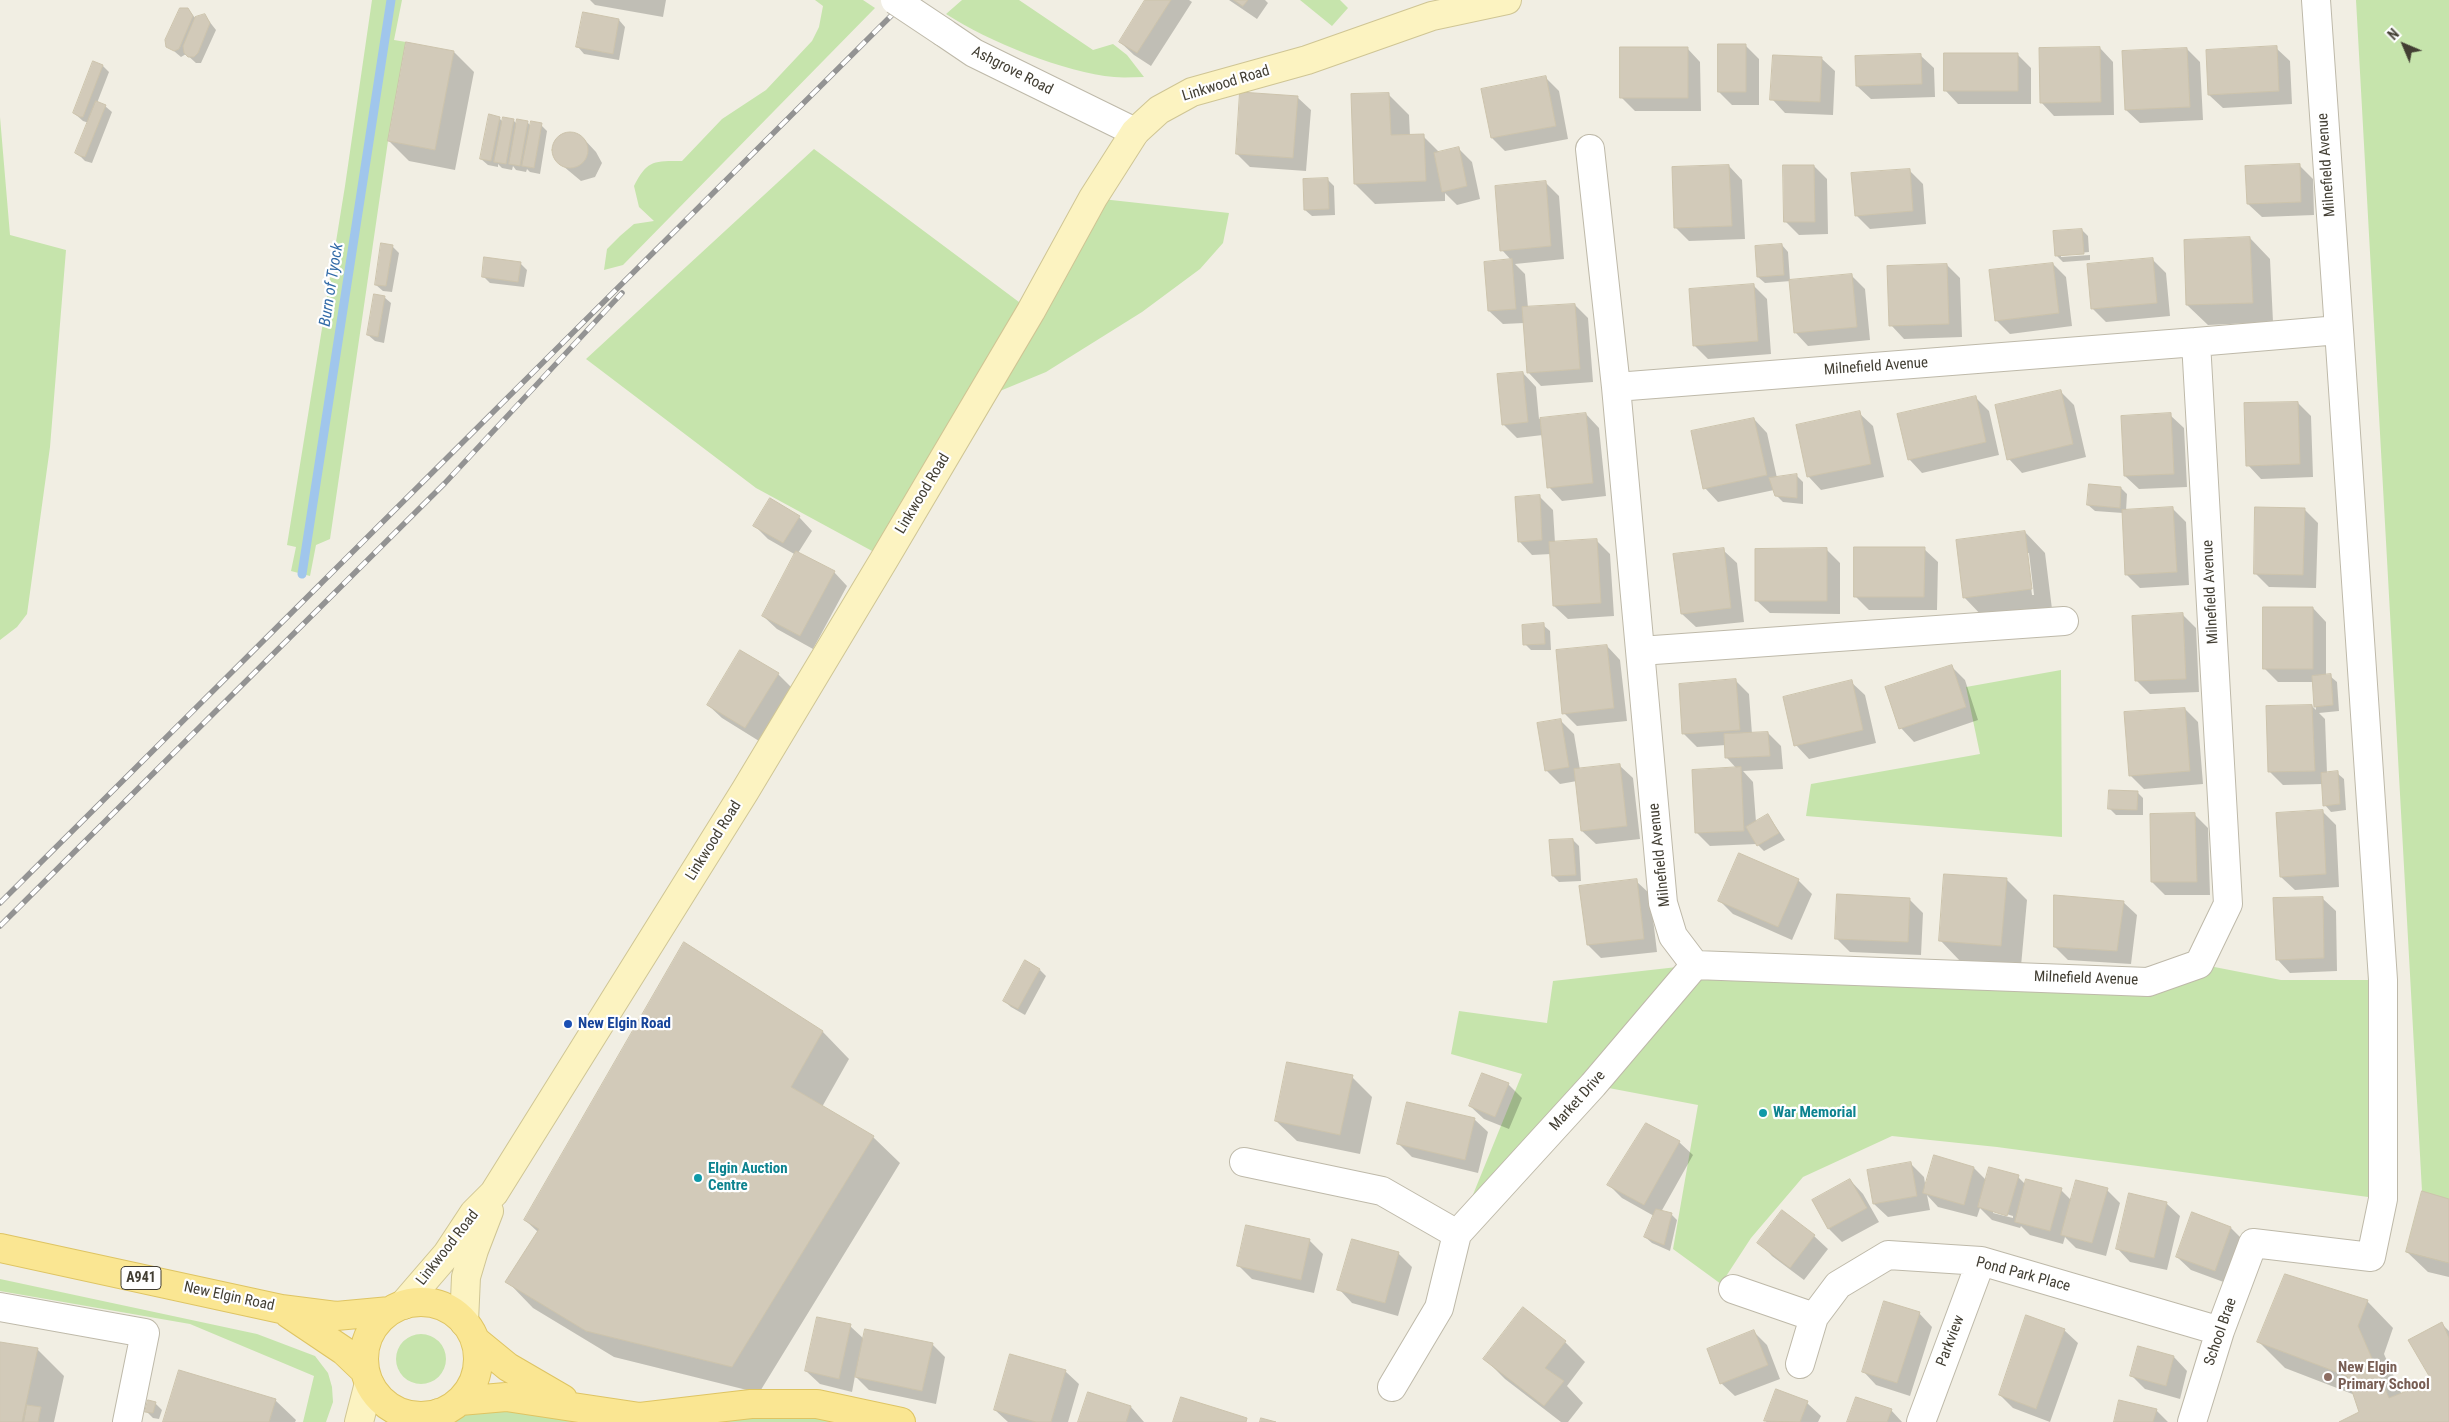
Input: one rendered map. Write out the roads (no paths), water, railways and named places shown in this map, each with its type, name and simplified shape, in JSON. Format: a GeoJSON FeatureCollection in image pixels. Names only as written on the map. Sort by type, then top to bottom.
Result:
{"type":"FeatureCollection","features":[{"type":"Feature","properties":{"kind":"main road","name":"New Elgin Road"},"geometry":{"type":"LineString","coordinates":[[0,1248],[281,1309],[336,1316],[397,1308]]}},
{"type":"Feature","properties":{"kind":"main road"},"geometry":{"type":"LineString","coordinates":[[580,1407],[508,1367],[450,1310],[436,1304],[419,1302],[397,1308],[378,1321],[366,1340],[364,1357],[367,1377],[384,1403],[394,1410],[415,1416],[442,1412],[506,1397],[640,1417],[751,1404],[817,1404],[901,1422]]}},
{"type":"Feature","properties":{"kind":"main road","name":"New Elgin Road"},"geometry":{"type":"LineString","coordinates":[[281,1309],[321,1334],[367,1377]]}},
{"type":"Feature","properties":{"kind":"main road"},"geometry":{"type":"LineString","coordinates":[[442,1412],[472,1386],[477,1370],[470,1331]]}},
{"type":"Feature","properties":{"kind":"street","name":"Ashgrove Road"},"geometry":{"type":"LineString","coordinates":[[895,0],[974,53],[1135,132]]}},
{"type":"Feature","properties":{"kind":"street","name":"Linkwood Road"},"geometry":{"type":"LineString","coordinates":[[397,1308],[447,1254],[474,1213],[494,1193],[740,799],[886,558],[1031,311],[1093,198],[1135,132],[1159,110],[1192,92],[1307,60],[1432,16],[1507,0]]}},
{"type":"Feature","properties":{"kind":"street","name":"Milnefield Avenue"},"geometry":{"type":"LineString","coordinates":[[2253,1243],[2371,1257],[2383,1199],[2384,980],[2316,0]]}},
{"type":"Feature","properties":{"kind":"street","name":"Milnefield Avenue"},"geometry":{"type":"LineString","coordinates":[[1590,149],[1616,387],[1663,903],[1673,936],[1696,965],[2148,982],[2199,964],[2228,904],[2196,342]]}},
{"type":"Feature","properties":{"kind":"street","name":"Milnefield Avenue"},"geometry":{"type":"LineString","coordinates":[[1616,387],[2338,330]]}},
{"type":"Feature","properties":{"kind":"street"},"geometry":{"type":"LineString","coordinates":[[1640,651],[2064,621]]}},
{"type":"Feature","properties":{"kind":"street","name":"Market Drive"},"geometry":{"type":"LineString","coordinates":[[1392,1388],[1438,1308],[1457,1234],[1594,1085],[1696,965]]}},
{"type":"Feature","properties":{"kind":"street"},"geometry":{"type":"LineString","coordinates":[[1244,1162],[1382,1191],[1457,1234]]}},
{"type":"Feature","properties":{"kind":"street","name":"Linkwood Road"},"geometry":{"type":"LineString","coordinates":[[470,1331],[466,1277],[494,1193]]}},
{"type":"Feature","properties":{"kind":"street","name":"School Brae"},"geometry":{"type":"LineString","coordinates":[[2192,1422],[2220,1331],[2253,1243]]}},
{"type":"Feature","properties":{"kind":"street","name":"Pond Park Place"},"geometry":{"type":"LineString","coordinates":[[1800,1364],[1814,1318],[1838,1285],[1888,1255],[1981,1261],[2220,1331]]}},
{"type":"Feature","properties":{"kind":"street","name":"Parkview"},"geometry":{"type":"LineString","coordinates":[[1921,1422],[1981,1261]]}},
{"type":"Feature","properties":{"kind":"street"},"geometry":{"type":"LineString","coordinates":[[1733,1289],[1814,1318]]}},
{"type":"Feature","properties":{"kind":"street"},"geometry":{"type":"LineString","coordinates":[[0,1306],[145,1333],[127,1422]]}},
{"type":"Feature","properties":{"kind":"street"},"geometry":{"type":"LineString","coordinates":[[359,1422],[367,1377]]}},
{"type":"Feature","properties":{"kind":"waterway","name":"Burn of Tyock"},"geometry":{"type":"LineString","coordinates":[[302,574],[391,0]]}},
{"type":"Feature","properties":{"kind":"railway"},"geometry":{"type":"LineString","coordinates":[[0,903],[907,0]]}},
{"type":"Feature","properties":{"kind":"railway"},"geometry":{"type":"LineString","coordinates":[[0,926],[445,483],[622,293]]}},
{"type":"Feature","properties":{"kind":"place","name":"New Elgin Road"},"geometry":{"type":"Point","coordinates":[568,1024]}},
{"type":"Feature","properties":{"kind":"place","name":"War Memorial"},"geometry":{"type":"Point","coordinates":[1763,1113]}},
{"type":"Feature","properties":{"kind":"place","name":"Elgin Auction Centre"},"geometry":{"type":"Point","coordinates":[698,1178]}},
{"type":"Feature","properties":{"kind":"place","name":"New Elgin Primary School"},"geometry":{"type":"Point","coordinates":[2328,1377]}}]}
